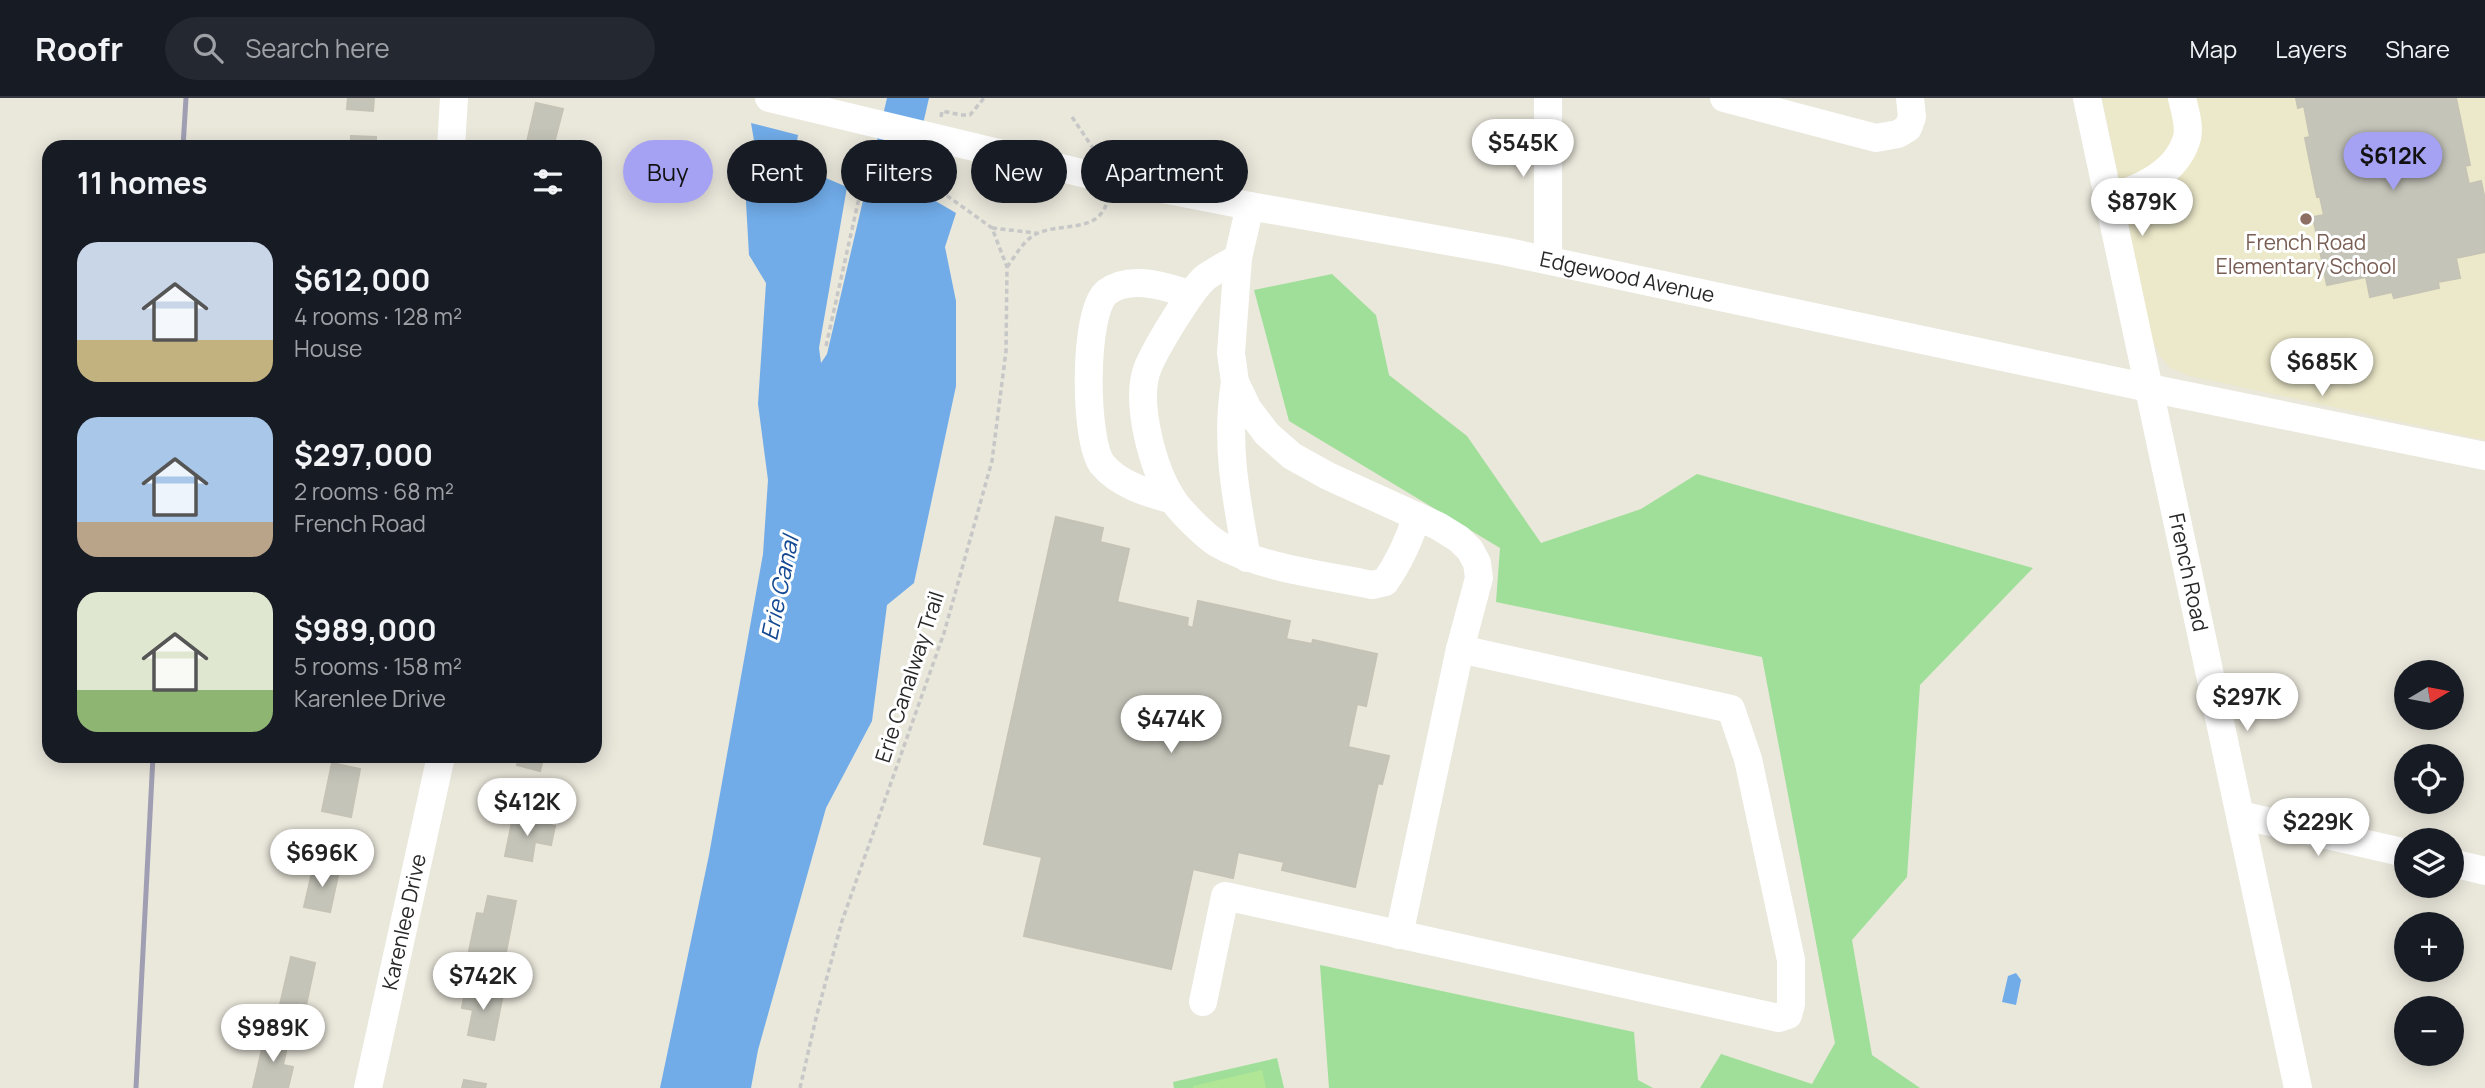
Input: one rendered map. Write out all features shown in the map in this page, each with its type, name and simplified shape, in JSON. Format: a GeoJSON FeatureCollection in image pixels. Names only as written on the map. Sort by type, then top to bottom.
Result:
{"type":"FeatureCollection","features":[{"type":"Feature","properties":{"kind":"street"},"geometry":{"type":"LineString","coordinates":[[452,140],[454,98]]}},
{"type":"Feature","properties":{"kind":"street","name":"Edgewood Avenue"},"geometry":{"type":"LineString","coordinates":[[769,98],[1086,174],[1548,260],[2149,388],[2485,456]]}},
{"type":"Feature","properties":{"kind":"street"},"geometry":{"type":"LineString","coordinates":[[1548,98],[1548,260]]}},
{"type":"Feature","properties":{"kind":"street"},"geometry":{"type":"LineString","coordinates":[[1724,98],[1876,138],[1898,134],[1908,128],[1912,117],[1910,98]]}},
{"type":"Feature","properties":{"kind":"street","name":"French Road"},"geometry":{"type":"LineString","coordinates":[[2087,98],[2298,1088]]}},
{"type":"Feature","properties":{"kind":"street"},"geometry":{"type":"LineString","coordinates":[[2109,198],[2136,190],[2175,160],[2187,140],[2187,121],[2182,98]]}},
{"type":"Feature","properties":{"kind":"street"},"geometry":{"type":"LineString","coordinates":[[1247,558],[1232,474],[1230,436],[1235,382],[1231,353],[1238,258],[1251,206]]}},
{"type":"Feature","properties":{"kind":"street"},"geometry":{"type":"LineString","coordinates":[[1238,258],[1205,278],[1191,295],[1148,367],[1143,403],[1148,432],[1157,467],[1173,500],[1216,543],[1247,558],[1373,585],[1385,582],[1405,550],[1417,516]]}},
{"type":"Feature","properties":{"kind":"street"},"geometry":{"type":"LineString","coordinates":[[1173,500],[1118,480],[1097,455],[1089,419],[1088,371],[1097,306],[1107,292],[1130,283],[1157,285],[1191,295]]}},
{"type":"Feature","properties":{"kind":"street"},"geometry":{"type":"LineString","coordinates":[[1235,382],[1248,409],[1266,434],[1292,456],[1328,476],[1438,526],[1459,539],[1470,550],[1477,563],[1479,578],[1460,649],[1399,934]]}},
{"type":"Feature","properties":{"kind":"street"},"geometry":{"type":"LineString","coordinates":[[1203,1002],[1225,896],[1779,1018],[1788,1015],[1791,1004],[1791,960],[1748,758],[1731,709],[1460,649]]}},
{"type":"Feature","properties":{"kind":"street","name":"Karenlee Drive"},"geometry":{"type":"LineString","coordinates":[[368,1088],[439,763]]}},
{"type":"Feature","properties":{"kind":"street"},"geometry":{"type":"LineString","coordinates":[[2240,815],[2394,850]]}},
{"type":"Feature","properties":{"kind":"street"},"geometry":{"type":"LineString","coordinates":[[2464,866],[2485,871]]}},
{"type":"Feature","properties":{"kind":"path"},"geometry":{"type":"LineString","coordinates":[[940,122],[942,111],[970,115],[984,98]]}},
{"type":"Feature","properties":{"kind":"path"},"geometry":{"type":"LineString","coordinates":[[1072,117],[1089,140]]}},
{"type":"Feature","properties":{"kind":"path"},"geometry":{"type":"LineString","coordinates":[[825,346],[872,139]]}},
{"type":"Feature","properties":{"kind":"path"},"geometry":{"type":"LineString","coordinates":[[957,203],[992,228],[1038,233],[1091,222],[1104,211],[1107,203]]}},
{"type":"Feature","properties":{"kind":"path","name":"Erie Canalway Trail"},"geometry":{"type":"LineString","coordinates":[[800,1088],[842,921],[944,633],[992,461],[1006,351],[1007,267],[992,228]]}},
{"type":"Feature","properties":{"kind":"path"},"geometry":{"type":"LineString","coordinates":[[1007,267],[1024,243],[1038,233]]}},
{"type":"Feature","properties":{"kind":"shaded area","name":"French Road Elementary School"},"geometry":{"type":"Polygon","coordinates":[[[2102,98],[2485,98],[2485,440],[2190,376],[2170,368],[2160,356],[2152,339],[2102,98]]]}},
{"type":"Feature","properties":{"kind":"green space"},"geometry":{"type":"Polygon","coordinates":[[[1332,274],[1376,315],[1389,375],[1467,436],[1541,543],[1641,509],[1697,474],[2033,568],[1920,685],[1907,877],[1852,940],[1872,1055],[1920,1088],[1700,1088],[1721,1054],[1812,1084],[1835,1043],[1762,657],[1496,602],[1500,548],[1289,421],[1254,290],[1332,274]]]}},
{"type":"Feature","properties":{"kind":"green space"},"geometry":{"type":"Polygon","coordinates":[[[1320,965],[1634,1032],[1638,1080],[1653,1088],[1329,1088],[1320,965]]]}},
{"type":"Feature","properties":{"kind":"green space"},"geometry":{"type":"Polygon","coordinates":[[[1277,1058],[1284,1088],[1174,1088],[1173,1082],[1277,1058]]]}},
{"type":"Feature","properties":{"kind":"green space"},"geometry":{"type":"Polygon","coordinates":[[[1262,1070],[1266,1088],[1193,1088],[1193,1086],[1262,1070]]]}},
{"type":"Feature","properties":{"kind":"water"},"geometry":{"type":"Polygon","coordinates":[[[887,98],[929,98],[919,140],[877,140],[887,98]]]}},
{"type":"Feature","properties":{"kind":"water"},"geometry":{"type":"Polygon","coordinates":[[[751,123],[798,135],[797,140],[754,140],[751,123]]]}},
{"type":"Feature","properties":{"kind":"water","name":"Erie Canal"},"geometry":{"type":"Polygon","coordinates":[[[827,178],[841,184],[841,203],[844,203],[819,348],[821,363],[827,354],[862,203],[939,203],[956,213],[945,247],[956,301],[956,386],[914,583],[887,605],[872,721],[826,808],[758,1050],[751,1088],[660,1088],[709,855],[763,554],[768,480],[758,404],[766,283],[749,255],[746,203],[827,203],[827,178]]]}},
{"type":"Feature","properties":{"kind":"water"},"geometry":{"type":"Polygon","coordinates":[[[2016,973],[2021,980],[2016,1005],[2002,1002],[2008,976],[2016,973]]]}},
{"type":"Feature","properties":{"kind":"building"},"geometry":{"type":"Polygon","coordinates":[[[348,98],[374,98],[373,111],[347,109],[348,98]]]}},
{"type":"Feature","properties":{"kind":"building"},"geometry":{"type":"Polygon","coordinates":[[[2296,98],[2456,98],[2470,165],[2465,166],[2469,184],[2481,181],[2485,200],[2485,252],[2456,258],[2460,278],[2438,282],[2439,288],[2394,298],[2392,292],[2370,297],[2366,277],[2327,285],[2313,217],[2324,215],[2320,197],[2317,197],[2305,138],[2310,137],[2304,106],[2298,108],[2296,98]]]}},
{"type":"Feature","properties":{"kind":"building"},"geometry":{"type":"Polygon","coordinates":[[[536,103],[563,109],[555,140],[527,140],[536,103]]]}},
{"type":"Feature","properties":{"kind":"building"},"geometry":{"type":"Polygon","coordinates":[[[351,136],[376,137],[376,140],[351,140],[351,136]]]}},
{"type":"Feature","properties":{"kind":"building"},"geometry":{"type":"Polygon","coordinates":[[[1056,517],[1103,528],[1100,542],[1129,549],[1117,602],[1188,618],[1187,626],[1193,628],[1198,601],[1290,621],[1286,639],[1312,644],[1313,640],[1377,654],[1366,706],[1357,704],[1348,747],[1389,756],[1382,784],[1378,783],[1355,887],[1282,870],[1284,862],[1238,852],[1233,878],[1193,869],[1171,969],[1024,936],[1042,857],[984,844],[1056,517]]]}},
{"type":"Feature","properties":{"kind":"building"},"geometry":{"type":"Polygon","coordinates":[[[332,763],[360,769],[351,817],[322,811],[332,763]]]}},
{"type":"Feature","properties":{"kind":"building"},"geometry":{"type":"Polygon","coordinates":[[[517,763],[542,763],[540,771],[517,763]]]}},
{"type":"Feature","properties":{"kind":"building"},"geometry":{"type":"Polygon","coordinates":[[[513,817],[555,826],[551,845],[535,842],[532,861],[505,856],[513,817]]]}},
{"type":"Feature","properties":{"kind":"building"},"geometry":{"type":"Polygon","coordinates":[[[314,864],[339,871],[330,912],[304,907],[314,864]]]}},
{"type":"Feature","properties":{"kind":"building"},"geometry":{"type":"Polygon","coordinates":[[[488,896],[516,901],[505,957],[469,951],[477,913],[484,914],[488,896]]]}},
{"type":"Feature","properties":{"kind":"building"},"geometry":{"type":"Polygon","coordinates":[[[291,957],[315,963],[304,1015],[279,1009],[291,957]]]}},
{"type":"Feature","properties":{"kind":"building"},"geometry":{"type":"Polygon","coordinates":[[[466,987],[503,994],[494,1040],[468,1035],[473,1010],[462,1008],[466,987]]]}},
{"type":"Feature","properties":{"kind":"building"},"geometry":{"type":"Polygon","coordinates":[[[266,1032],[289,1038],[283,1065],[293,1067],[288,1088],[253,1088],[266,1032]]]}},
{"type":"Feature","properties":{"kind":"building"},"geometry":{"type":"Polygon","coordinates":[[[464,1080],[486,1084],[485,1088],[462,1088],[464,1080]]]}},
{"type":"Feature","properties":{"kind":"railway"},"geometry":{"type":"LineString","coordinates":[[183,140],[186,98]]}},
{"type":"Feature","properties":{"kind":"railway"},"geometry":{"type":"LineString","coordinates":[[136,1088],[153,763]]}},
{"type":"Feature","properties":{"kind":"place","name":"French Road Elementary School"},"geometry":{"type":"Point","coordinates":[2306,219]}}]}
